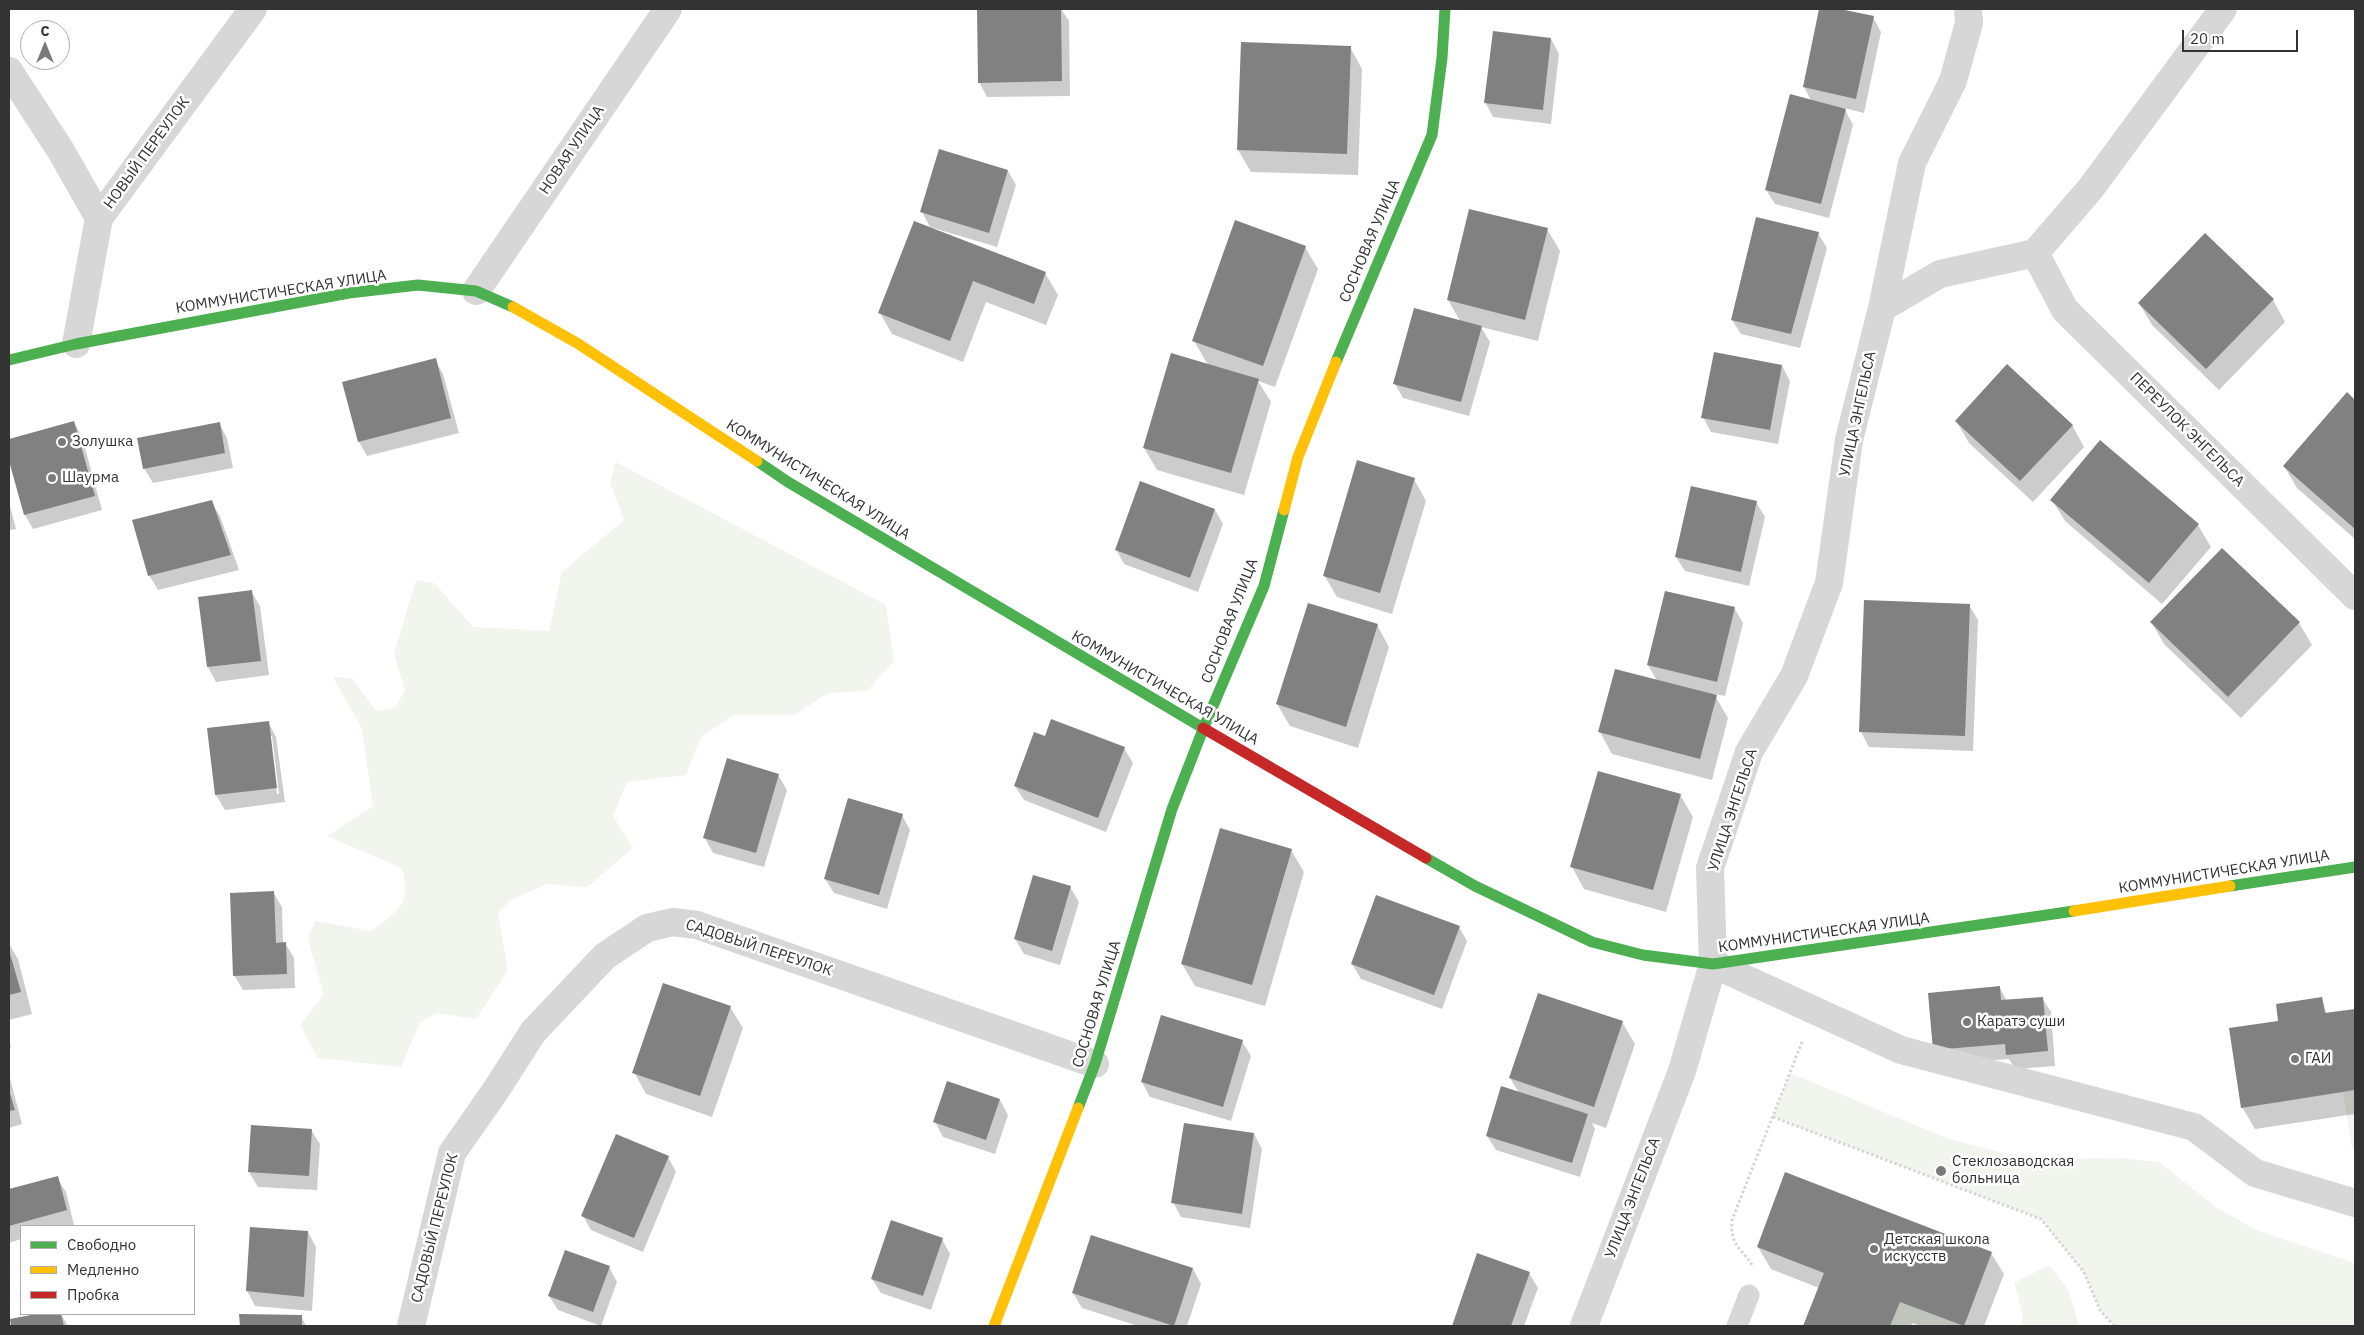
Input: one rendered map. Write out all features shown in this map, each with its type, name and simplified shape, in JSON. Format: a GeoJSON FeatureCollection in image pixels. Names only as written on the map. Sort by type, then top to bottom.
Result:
{"type":"FeatureCollection","features":[{"type":"Feature","properties":{"kind":"street","name":"НОВЫЙ ПЕРЕУЛОК"},"geometry":{"type":"LineString","coordinates":[[76,344],[99,218],[253,9]]}},
{"type":"Feature","properties":{"kind":"street","name":"НОВАЯ УЛИЦА"},"geometry":{"type":"LineString","coordinates":[[476,291],[668,9]]}},
{"type":"Feature","properties":{"kind":"street","name":"СОСНОВАЯ УЛИЦА"},"geometry":{"type":"LineString","coordinates":[[994,1326],[1095,1064],[1172,809],[1204,727],[1264,586],[1298,457],[1348,332],[1432,135],[1442,58],[1445,9]]}},
{"type":"Feature","properties":{"kind":"street","name":"УЛИЦА ЭНГЕЛЬСА"},"geometry":{"type":"LineString","coordinates":[[1584,1326],[1682,1071],[1713,964],[1710,868],[1749,752],[1794,676],[1829,583],[1849,440],[1882,308],[1912,162],[1953,81],[1969,23],[1968,9]]}},
{"type":"Feature","properties":{"kind":"street"},"geometry":{"type":"LineString","coordinates":[[1882,308],[1940,274],[2035,253],[2091,188],[2223,9]]}},
{"type":"Feature","properties":{"kind":"street"},"geometry":{"type":"LineString","coordinates":[[9,71],[61,151],[99,218]]}},
{"type":"Feature","properties":{"kind":"street","name":"ПЕРЕУЛОК ЭНГЕЛЬСА"},"geometry":{"type":"LineString","coordinates":[[2035,253],[2065,310],[2355,596]]}},
{"type":"Feature","properties":{"kind":"street","name":"КОММУНИСТИЧЕСКАЯ УЛИЦА"},"geometry":{"type":"LineString","coordinates":[[9,360],[76,344],[349,293],[418,286],[476,291],[522,311],[577,343],[788,482],[910,556],[1204,727],[1359,820],[1467,881],[1592,942],[1643,955],[1713,964],[1936,932],[2355,867]]}},
{"type":"Feature","properties":{"kind":"street","name":"САДОВЫЙ ПЕРЕУЛОК"},"geometry":{"type":"LineString","coordinates":[[411,1326],[452,1153],[496,1090],[533,1032],[605,956],[647,928],[673,922],[697,925],[1095,1064]]}},
{"type":"Feature","properties":{"kind":"street"},"geometry":{"type":"LineString","coordinates":[[1713,964],[1900,1050],[2194,1127],[2255,1173],[2355,1203]]}},
{"type":"Feature","properties":{"kind":"lane"},"geometry":{"type":"LineString","coordinates":[[1737,1326],[1750,1295]]}},
{"type":"Feature","properties":{"kind":"path"},"geometry":{"type":"LineString","coordinates":[[1750,1295],[1752,1264],[1735,1246],[1732,1238],[1732,1220],[1814,1010]]}},
{"type":"Feature","properties":{"kind":"path"},"geometry":{"type":"LineString","coordinates":[[1773,1117],[2041,1219],[2084,1272],[2100,1310],[2114,1326]]}},
{"type":"Feature","properties":{"kind":"shaded area"},"geometry":{"type":"Polygon","coordinates":[[[616,462],[886,605],[894,661],[867,691],[828,693],[795,715],[734,715],[701,737],[686,775],[627,782],[613,816],[633,848],[587,887],[548,884],[512,899],[498,913],[508,970],[476,1019],[437,1013],[420,1022],[401,1067],[318,1058],[300,1025],[324,995],[308,939],[315,921],[371,931],[389,918],[401,906],[405,890],[402,868],[327,836],[373,806],[362,729],[333,677],[352,678],[376,711],[395,708],[405,691],[394,654],[416,580],[434,583],[473,627],[549,631],[562,572],[624,520],[610,482],[616,462]]]}},
{"type":"Feature","properties":{"kind":"shaded area"},"geometry":{"type":"Polygon","coordinates":[[[1790,1073],[1946,1138],[2003,1153],[2059,1159],[2118,1158],[2159,1162],[2216,1207],[2258,1231],[2355,1263],[2355,1326],[2114,1326],[2100,1310],[2084,1272],[2041,1219],[1773,1117],[1790,1073]]]}},
{"type":"Feature","properties":{"kind":"shaded area"},"geometry":{"type":"Polygon","coordinates":[[[2355,1090],[2355,1148],[2352,1148],[2343,1092],[2355,1090]]]}},
{"type":"Feature","properties":{"kind":"shaded area"},"geometry":{"type":"Polygon","coordinates":[[[2049,1265],[2069,1291],[2079,1326],[2021,1326],[2023,1315],[2014,1283],[2049,1265]]]}},
{"type":"Feature","properties":{"kind":"shaded area"},"geometry":{"type":"Polygon","coordinates":[[[1900,1302],[1964,1326],[1890,1326],[1900,1302]]]}},
{"type":"Feature","properties":{"kind":"building"},"geometry":{"type":"Polygon","coordinates":[[[977,9],[1061,9],[1062,81],[978,83],[977,9]]]}},
{"type":"Feature","properties":{"kind":"building"},"geometry":{"type":"Polygon","coordinates":[[[1819,9],[1840,9],[1874,16],[1856,99],[1803,87],[1819,9]]]}},
{"type":"Feature","properties":{"kind":"building"},"geometry":{"type":"Polygon","coordinates":[[[1493,31],[1551,38],[1543,110],[1484,103],[1493,31]]]}},
{"type":"Feature","properties":{"kind":"building"},"geometry":{"type":"Polygon","coordinates":[[[1241,42],[1351,46],[1347,154],[1237,150],[1241,42]]]}},
{"type":"Feature","properties":{"kind":"building"},"geometry":{"type":"Polygon","coordinates":[[[1790,94],[1846,109],[1821,204],[1765,190],[1790,94]]]}},
{"type":"Feature","properties":{"kind":"building"},"geometry":{"type":"Polygon","coordinates":[[[939,149],[1008,170],[989,233],[920,212],[939,149]]]}},
{"type":"Feature","properties":{"kind":"building"},"geometry":{"type":"Polygon","coordinates":[[[1469,209],[1548,228],[1525,320],[1447,300],[1469,209]]]}},
{"type":"Feature","properties":{"kind":"building"},"geometry":{"type":"Polygon","coordinates":[[[1756,217],[1819,232],[1791,334],[1731,320],[1756,217]]]}},
{"type":"Feature","properties":{"kind":"building"},"geometry":{"type":"Polygon","coordinates":[[[1235,220],[1306,246],[1263,366],[1192,341],[1235,220]]]}},
{"type":"Feature","properties":{"kind":"building"},"geometry":{"type":"Polygon","coordinates":[[[914,221],[1046,272],[1034,304],[973,281],[950,341],[878,313],[914,221]]]}},
{"type":"Feature","properties":{"kind":"building"},"geometry":{"type":"Polygon","coordinates":[[[2205,233],[2274,299],[2206,369],[2138,303],[2205,233]]]}},
{"type":"Feature","properties":{"kind":"building"},"geometry":{"type":"Polygon","coordinates":[[[1414,308],[1482,326],[1461,402],[1393,384],[1414,308]]]}},
{"type":"Feature","properties":{"kind":"building"},"geometry":{"type":"Polygon","coordinates":[[[1714,352],[1782,365],[1770,430],[1701,418],[1714,352]]]}},
{"type":"Feature","properties":{"kind":"building"},"geometry":{"type":"Polygon","coordinates":[[[1171,353],[1259,379],[1231,473],[1143,448],[1171,353]]]}},
{"type":"Feature","properties":{"kind":"building"},"geometry":{"type":"Polygon","coordinates":[[[436,358],[451,418],[358,442],[342,382],[436,358]]]}},
{"type":"Feature","properties":{"kind":"building"},"geometry":{"type":"Polygon","coordinates":[[[2007,364],[2073,425],[2020,481],[1955,421],[2007,364]]]}},
{"type":"Feature","properties":{"kind":"building"},"geometry":{"type":"Polygon","coordinates":[[[2347,392],[2355,400],[2355,529],[2283,466],[2347,392]]]}},
{"type":"Feature","properties":{"kind":"building","name":"Шаурма"},"geometry":{"type":"Polygon","coordinates":[[[74,421],[95,496],[24,515],[9,461],[9,439],[74,421]]]}},
{"type":"Feature","properties":{"kind":"building"},"geometry":{"type":"Polygon","coordinates":[[[220,422],[225,453],[143,469],[137,438],[220,422]]]}},
{"type":"Feature","properties":{"kind":"building"},"geometry":{"type":"Polygon","coordinates":[[[2100,440],[2199,524],[2149,583],[2050,500],[2100,440]]]}},
{"type":"Feature","properties":{"kind":"building"},"geometry":{"type":"Polygon","coordinates":[[[1357,460],[1415,478],[1380,593],[1323,576],[1357,460]]]}},
{"type":"Feature","properties":{"kind":"building"},"geometry":{"type":"Polygon","coordinates":[[[1140,481],[1215,509],[1190,578],[1115,550],[1140,481]]]}},
{"type":"Feature","properties":{"kind":"building"},"geometry":{"type":"Polygon","coordinates":[[[1691,486],[1757,501],[1741,572],[1675,557],[1691,486]]]}},
{"type":"Feature","properties":{"kind":"building"},"geometry":{"type":"Polygon","coordinates":[[[212,500],[231,555],[148,576],[132,520],[212,500]]]}},
{"type":"Feature","properties":{"kind":"building"},"geometry":{"type":"Polygon","coordinates":[[[2222,548],[2300,622],[2228,697],[2150,622],[2222,548]]]}},
{"type":"Feature","properties":{"kind":"building"},"geometry":{"type":"Polygon","coordinates":[[[252,590],[261,661],[207,667],[198,597],[252,590]]]}},
{"type":"Feature","properties":{"kind":"building"},"geometry":{"type":"Polygon","coordinates":[[[1665,591],[1735,607],[1717,682],[1647,665],[1665,591]]]}},
{"type":"Feature","properties":{"kind":"building"},"geometry":{"type":"Polygon","coordinates":[[[1864,600],[1970,604],[1965,736],[1859,732],[1864,600]]]}},
{"type":"Feature","properties":{"kind":"building"},"geometry":{"type":"Polygon","coordinates":[[[1308,603],[1378,624],[1346,727],[1276,704],[1308,603]]]}},
{"type":"Feature","properties":{"kind":"building"},"geometry":{"type":"Polygon","coordinates":[[[1615,669],[1717,695],[1700,759],[1598,732],[1615,669]]]}},
{"type":"Feature","properties":{"kind":"building"},"geometry":{"type":"Polygon","coordinates":[[[1051,719],[1125,747],[1098,818],[1014,786],[1034,732],[1045,736],[1051,719]]]}},
{"type":"Feature","properties":{"kind":"building"},"geometry":{"type":"Polygon","coordinates":[[[269,721],[277,788],[215,795],[207,728],[269,721]]]}},
{"type":"Feature","properties":{"kind":"building"},"geometry":{"type":"Polygon","coordinates":[[[727,758],[779,774],[756,853],[703,838],[727,758]]]}},
{"type":"Feature","properties":{"kind":"building"},"geometry":{"type":"Polygon","coordinates":[[[1598,771],[1681,794],[1653,890],[1570,867],[1598,771]]]}},
{"type":"Feature","properties":{"kind":"building"},"geometry":{"type":"Polygon","coordinates":[[[848,798],[903,814],[879,895],[824,879],[848,798]]]}},
{"type":"Feature","properties":{"kind":"building"},"geometry":{"type":"Polygon","coordinates":[[[1220,828],[1292,849],[1252,985],[1181,964],[1220,828]]]}},
{"type":"Feature","properties":{"kind":"building"},"geometry":{"type":"Polygon","coordinates":[[[1033,875],[1071,886],[1052,951],[1014,939],[1033,875]]]}},
{"type":"Feature","properties":{"kind":"building"},"geometry":{"type":"Polygon","coordinates":[[[274,891],[276,943],[286,942],[287,974],[233,976],[230,893],[274,891]]]}},
{"type":"Feature","properties":{"kind":"building"},"geometry":{"type":"Polygon","coordinates":[[[1376,895],[1460,926],[1434,995],[1351,964],[1376,895]]]}},
{"type":"Feature","properties":{"kind":"building"},"geometry":{"type":"Polygon","coordinates":[[[9,950],[21,992],[9,995],[9,950]]]}},
{"type":"Feature","properties":{"kind":"building"},"geometry":{"type":"Polygon","coordinates":[[[663,983],[731,1006],[700,1096],[632,1073],[663,983]]]}},
{"type":"Feature","properties":{"kind":"building","name":"Каратэ суши"},"geometry":{"type":"Polygon","coordinates":[[[2000,986],[2001,1000],[2043,997],[2048,1051],[2006,1055],[2005,1044],[1933,1050],[1928,993],[2000,986]]]}},
{"type":"Feature","properties":{"kind":"building"},"geometry":{"type":"Polygon","coordinates":[[[1538,993],[1623,1021],[1594,1107],[1509,1078],[1538,993]]]}},
{"type":"Feature","properties":{"kind":"building","name":"ГАИ"},"geometry":{"type":"Polygon","coordinates":[[[2322,997],[2325,1013],[2355,1009],[2355,1090],[2241,1108],[2229,1028],[2278,1021],[2276,1004],[2322,997]]]}},
{"type":"Feature","properties":{"kind":"building"},"geometry":{"type":"Polygon","coordinates":[[[1161,1015],[1243,1040],[1223,1107],[1141,1082],[1161,1015]]]}},
{"type":"Feature","properties":{"kind":"building"},"geometry":{"type":"Polygon","coordinates":[[[947,1081],[1000,1099],[986,1140],[933,1122],[947,1081]]]}},
{"type":"Feature","properties":{"kind":"building"},"geometry":{"type":"Polygon","coordinates":[[[1501,1086],[1588,1114],[1572,1163],[1486,1136],[1501,1086]]]}},
{"type":"Feature","properties":{"kind":"building"},"geometry":{"type":"Polygon","coordinates":[[[9,1090],[15,1110],[9,1111],[9,1090]]]}},
{"type":"Feature","properties":{"kind":"building"},"geometry":{"type":"Polygon","coordinates":[[[1184,1123],[1254,1133],[1242,1214],[1171,1203],[1184,1123]]]}},
{"type":"Feature","properties":{"kind":"building"},"geometry":{"type":"Polygon","coordinates":[[[251,1125],[312,1129],[309,1176],[248,1172],[251,1125]]]}},
{"type":"Feature","properties":{"kind":"building"},"geometry":{"type":"Polygon","coordinates":[[[616,1134],[669,1156],[634,1238],[581,1216],[616,1134]]]}},
{"type":"Feature","properties":{"kind":"building","name":"Детская школа искусств"},"geometry":{"type":"Polygon","coordinates":[[[1785,1172],[1992,1252],[1964,1326],[1900,1302],[1890,1326],[1803,1326],[1824,1273],[1757,1247],[1785,1172]]]}},
{"type":"Feature","properties":{"kind":"building"},"geometry":{"type":"Polygon","coordinates":[[[58,1176],[67,1210],[9,1226],[9,1189],[58,1176]]]}},
{"type":"Feature","properties":{"kind":"building"},"geometry":{"type":"Polygon","coordinates":[[[891,1220],[943,1238],[923,1296],[871,1279],[891,1220]]]}},
{"type":"Feature","properties":{"kind":"building"},"geometry":{"type":"Polygon","coordinates":[[[250,1227],[308,1231],[304,1297],[246,1291],[250,1227]]]}},
{"type":"Feature","properties":{"kind":"building"},"geometry":{"type":"Polygon","coordinates":[[[1091,1235],[1193,1268],[1174,1326],[1072,1293],[1091,1235]]]}},
{"type":"Feature","properties":{"kind":"building"},"geometry":{"type":"Polygon","coordinates":[[[565,1250],[610,1266],[593,1312],[548,1296],[565,1250]]]}},
{"type":"Feature","properties":{"kind":"building"},"geometry":{"type":"Polygon","coordinates":[[[1477,1253],[1530,1272],[1511,1326],[1452,1326],[1477,1253]]]}},
{"type":"Feature","properties":{"kind":"building"},"geometry":{"type":"Polygon","coordinates":[[[239,1314],[302,1315],[302,1326],[240,1326],[239,1314]]]}},
{"type":"Feature","properties":{"kind":"building"},"geometry":{"type":"Polygon","coordinates":[[[31,1315],[61,1315],[64,1326],[11,1326],[10,1319],[31,1315]]]}},
{"type":"Feature","properties":{"kind":"traffic: fast"},"geometry":{"type":"LineString","coordinates":[[1336,362],[1432,135],[1442,58],[1445,9]]}},
{"type":"Feature","properties":{"kind":"traffic: fast"},"geometry":{"type":"LineString","coordinates":[[9,360],[76,344],[349,293],[418,285],[476,291],[513,307]]}},
{"type":"Feature","properties":{"kind":"traffic: fast"},"geometry":{"type":"LineString","coordinates":[[757,461],[788,482],[1203,728]]}},
{"type":"Feature","properties":{"kind":"traffic: fast"},"geometry":{"type":"LineString","coordinates":[[1078,1108],[1095,1064],[1172,809],[1204,727],[1264,586],[1284,510]]}},
{"type":"Feature","properties":{"kind":"traffic: fast"},"geometry":{"type":"LineString","coordinates":[[1426,858],[1475,886],[1592,942],[1643,955],[1713,964],[2074,911]]}},
{"type":"Feature","properties":{"kind":"traffic: fast"},"geometry":{"type":"LineString","coordinates":[[2230,886],[2355,867]]}},
{"type":"Feature","properties":{"kind":"traffic: slow"},"geometry":{"type":"LineString","coordinates":[[513,307],[577,343],[757,461]]}},
{"type":"Feature","properties":{"kind":"traffic: slow"},"geometry":{"type":"LineString","coordinates":[[1284,510],[1298,457],[1336,362]]}},
{"type":"Feature","properties":{"kind":"traffic: slow"},"geometry":{"type":"LineString","coordinates":[[2074,911],[2230,886]]}},
{"type":"Feature","properties":{"kind":"traffic: slow"},"geometry":{"type":"LineString","coordinates":[[994,1326],[1078,1108]]}},
{"type":"Feature","properties":{"kind":"traffic: jam"},"geometry":{"type":"LineString","coordinates":[[1203,728],[1426,858]]}},
{"type":"Feature","properties":{"kind":"place","name":"Золушка"},"geometry":{"type":"Point","coordinates":[62,442]}},
{"type":"Feature","properties":{"kind":"place","name":"Шаурма"},"geometry":{"type":"Point","coordinates":[52,478]}},
{"type":"Feature","properties":{"kind":"place","name":"Каратэ суши"},"geometry":{"type":"Point","coordinates":[1967,1022]}},
{"type":"Feature","properties":{"kind":"place","name":"ГАИ"},"geometry":{"type":"Point","coordinates":[2295,1059]}},
{"type":"Feature","properties":{"kind":"place","name":"Стеклозаводская больница"},"geometry":{"type":"Point","coordinates":[1941,1171]}},
{"type":"Feature","properties":{"kind":"place","name":"Детская школа искусств"},"geometry":{"type":"Point","coordinates":[1874,1249]}}]}
